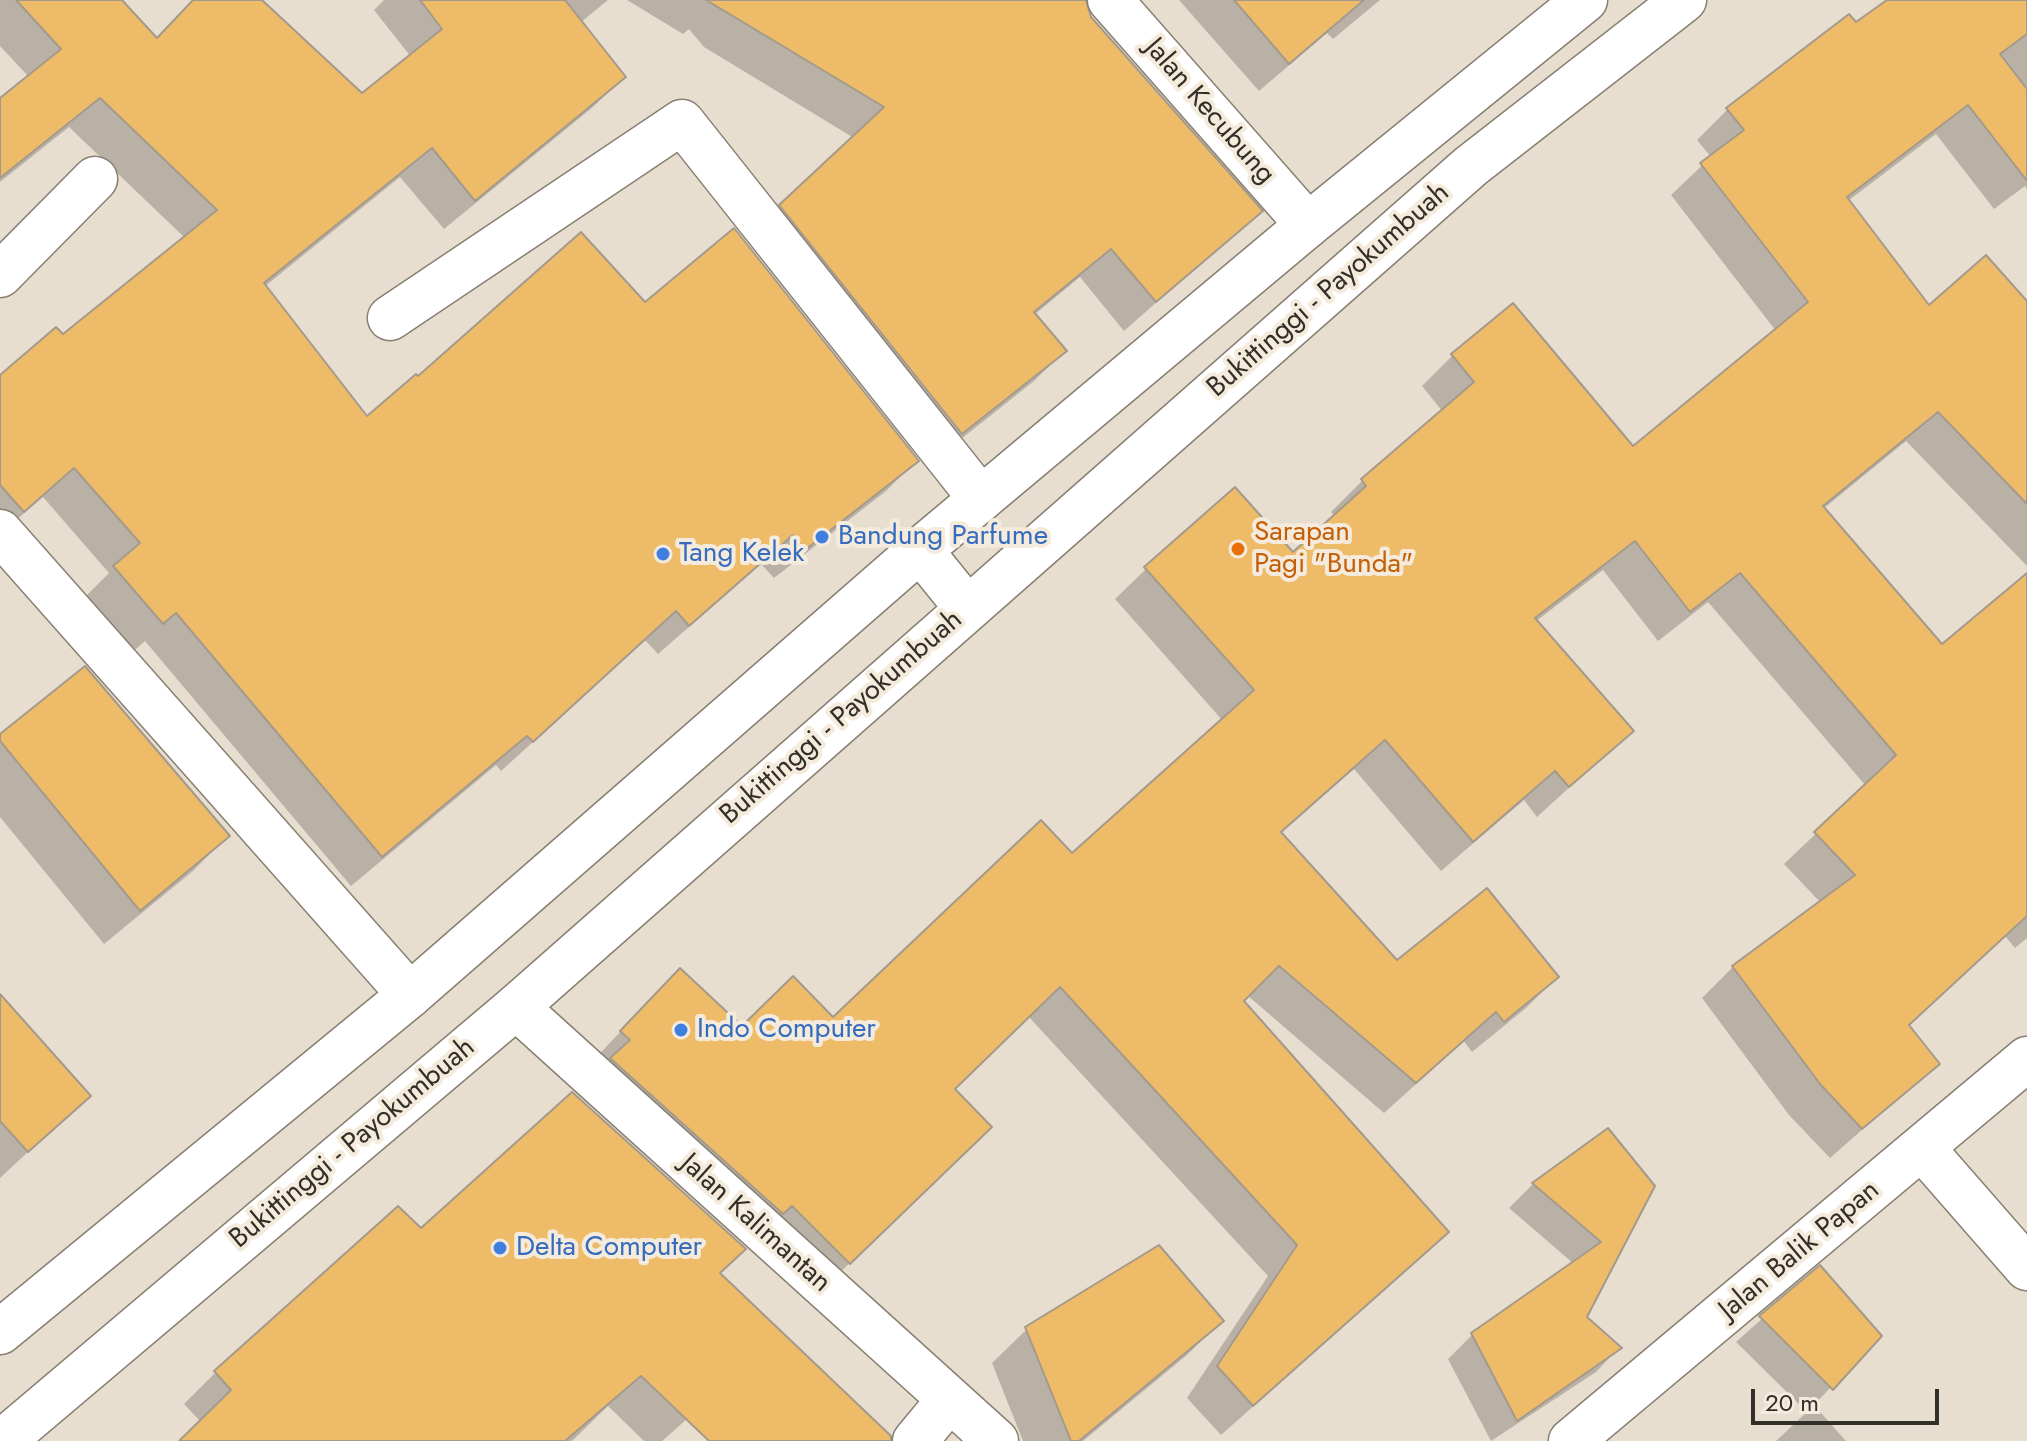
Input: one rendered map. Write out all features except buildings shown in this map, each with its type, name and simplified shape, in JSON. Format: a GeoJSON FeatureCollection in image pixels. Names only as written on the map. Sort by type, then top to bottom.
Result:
{"type":"FeatureCollection","features":[{"type":"Feature","properties":{"kind":"main road","name":"Jalan Kecubung"},"geometry":{"type":"LineString","coordinates":[[1110,0],[1308,225]]}},
{"type":"Feature","properties":{"kind":"main road"},"geometry":{"type":"LineString","coordinates":[[0,1332],[410,995],[920,550],[1308,225],[1585,0]]}},
{"type":"Feature","properties":{"kind":"main road","name":"Bukittinggi - Payokumbuah"},"geometry":{"type":"LineString","coordinates":[[3,1441],[516,1007],[1471,166],[1684,0]]}},
{"type":"Feature","properties":{"kind":"main road"},"geometry":{"type":"LineString","coordinates":[[390,318],[682,122],[981,499]]}},
{"type":"Feature","properties":{"kind":"main road"},"geometry":{"type":"LineString","coordinates":[[0,275],[95,179]]}},
{"type":"Feature","properties":{"kind":"main road"},"geometry":{"type":"LineString","coordinates":[[0,532],[410,995]]}},
{"type":"Feature","properties":{"kind":"main road"},"geometry":{"type":"LineString","coordinates":[[920,550],[967,608]]}},
{"type":"Feature","properties":{"kind":"main road","name":"Jalan Kalimantan"},"geometry":{"type":"LineString","coordinates":[[516,1007],[996,1441]]}},
{"type":"Feature","properties":{"kind":"main road","name":"Jalan Balik Papan"},"geometry":{"type":"LineString","coordinates":[[1571,1441],[2027,1059]]}},
{"type":"Feature","properties":{"kind":"main road"},"geometry":{"type":"LineString","coordinates":[[1923,1149],[2027,1268]]}},
{"type":"Feature","properties":{"kind":"main road"},"geometry":{"type":"LineString","coordinates":[[915,1441],[949,1400]]}},
{"type":"Feature","properties":{"kind":"place","name":"Bandung Parfume"},"geometry":{"type":"Point","coordinates":[822,537]}},
{"type":"Feature","properties":{"kind":"place","name":"Sarapan Pagi \"Bunda\""},"geometry":{"type":"Point","coordinates":[1238,549]}},
{"type":"Feature","properties":{"kind":"place","name":"Tang Kelek"},"geometry":{"type":"Point","coordinates":[663,554]}},
{"type":"Feature","properties":{"kind":"place","name":"Indo Computer"},"geometry":{"type":"Point","coordinates":[681,1030]}},
{"type":"Feature","properties":{"kind":"place","name":"Delta Computer"},"geometry":{"type":"Point","coordinates":[500,1248]}}]}
